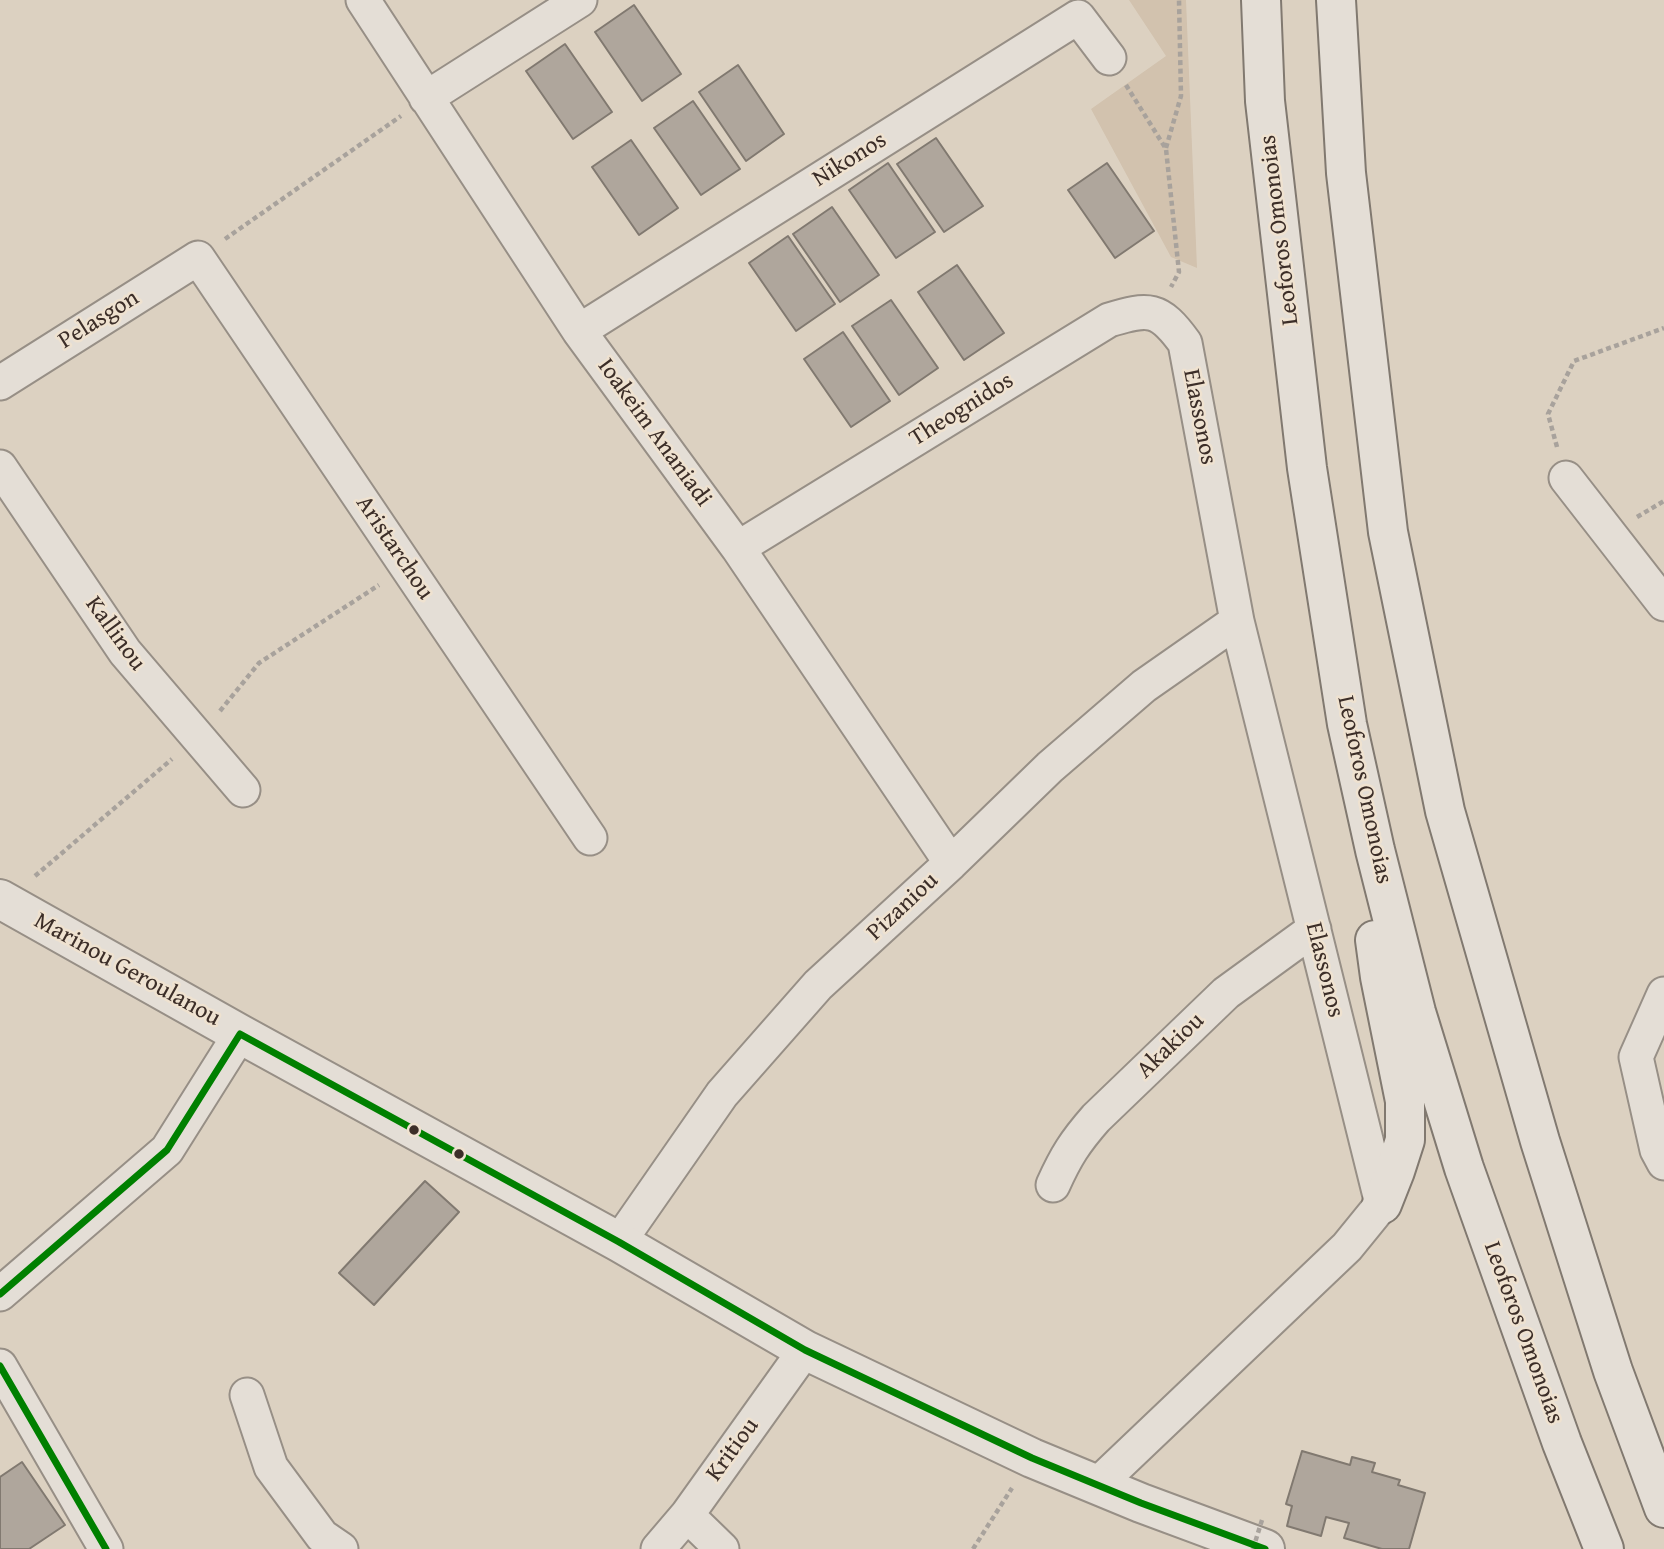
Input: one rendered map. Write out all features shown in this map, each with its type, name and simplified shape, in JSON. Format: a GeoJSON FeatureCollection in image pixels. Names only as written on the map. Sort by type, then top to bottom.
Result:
{"type":"FeatureCollection","features":[{"type":"Feature","properties":{"kind":"main road","name":"Leoforos Omonoias"},"geometry":{"type":"LineString","coordinates":[[1261,0],[1265,101],[1307,468],[1347,724],[1375,850],[1416,1012],[1464,1168],[1562,1443],[1604,1549]]}},
{"type":"Feature","properties":{"kind":"main road"},"geometry":{"type":"LineString","coordinates":[[1336,0],[1346,173],[1388,532],[1445,811],[1540,1141],[1613,1371],[1664,1508]]}},
{"type":"Feature","properties":{"kind":"main road"},"geometry":{"type":"LineString","coordinates":[[1375,850],[1371,914],[1380,977],[1405,1101],[1405,1140],[1382,1204]]}},
{"type":"Feature","properties":{"kind":"main road","name":"Marinou Geroulanou"},"geometry":{"type":"LineString","coordinates":[[0,898],[240,1034],[619,1242],[805,1350],[1032,1458],[1151,1507],[1264,1534]]}},
{"type":"Feature","properties":{"kind":"street","name":"Ioakeim Ananiadi"},"geometry":{"type":"LineString","coordinates":[[363,0],[579,331],[738,548],[951,863]]}},
{"type":"Feature","properties":{"kind":"street"},"geometry":{"type":"LineString","coordinates":[[426,98],[580,0]]}},
{"type":"Feature","properties":{"kind":"street","name":"Nikonos"},"geometry":{"type":"LineString","coordinates":[[579,331],[1078,17],[1109,58]]}},
{"type":"Feature","properties":{"kind":"street","name":"Pelasgon"},"geometry":{"type":"LineString","coordinates":[[0,383],[198,258]]}},
{"type":"Feature","properties":{"kind":"street","name":"Aristarchou"},"geometry":{"type":"LineString","coordinates":[[198,258],[590,838]]}},
{"type":"Feature","properties":{"kind":"street","name":"Theognidos"},"geometry":{"type":"LineString","coordinates":[[738,548],[1109,320],[1135,312],[1157,314]]}},
{"type":"Feature","properties":{"kind":"street","name":"Elassonos"},"geometry":{"type":"LineString","coordinates":[[1157,314],[1173,326],[1185,343],[1237,621],[1382,1204]]}},
{"type":"Feature","properties":{"kind":"street","name":"Kallinou"},"geometry":{"type":"LineString","coordinates":[[0,467],[125,652],[243,789]]}},
{"type":"Feature","properties":{"kind":"street"},"geometry":{"type":"LineString","coordinates":[[1566,478],[1664,604]]}},
{"type":"Feature","properties":{"kind":"street","name":"Pizaniou"},"geometry":{"type":"LineString","coordinates":[[619,1242],[722,1094],[818,985],[951,863],[1050,767],[1144,686],[1237,621]]}},
{"type":"Feature","properties":{"kind":"street","name":"Akakiou"},"geometry":{"type":"LineString","coordinates":[[1053,1185],[1076,1140],[1096,1118],[1226,993],[1314,929]]}},
{"type":"Feature","properties":{"kind":"street"},"geometry":{"type":"LineString","coordinates":[[1664,994],[1636,1057],[1657,1150],[1664,1163]]}},
{"type":"Feature","properties":{"kind":"street"},"geometry":{"type":"LineString","coordinates":[[0,1294],[167,1150],[240,1034]]}},
{"type":"Feature","properties":{"kind":"street"},"geometry":{"type":"LineString","coordinates":[[1097,1485],[1347,1247],[1382,1204]]}},
{"type":"Feature","properties":{"kind":"street","name":"Kritiou"},"geometry":{"type":"LineString","coordinates":[[658,1549],[687,1515],[805,1350]]}},
{"type":"Feature","properties":{"kind":"street"},"geometry":{"type":"LineString","coordinates":[[0,1366],[106,1549]]}},
{"type":"Feature","properties":{"kind":"street"},"geometry":{"type":"LineString","coordinates":[[247,1395],[271,1467],[322,1536],[341,1549]]}},
{"type":"Feature","properties":{"kind":"street"},"geometry":{"type":"LineString","coordinates":[[687,1515],[722,1549]]}},
{"type":"Feature","properties":{"kind":"path"},"geometry":{"type":"LineString","coordinates":[[1157,314],[1179,272],[1166,149],[1181,96],[1179,0]]}},
{"type":"Feature","properties":{"kind":"path"},"geometry":{"type":"LineString","coordinates":[[1109,58],[1166,149]]}},
{"type":"Feature","properties":{"kind":"path"},"geometry":{"type":"LineString","coordinates":[[198,258],[426,98]]}},
{"type":"Feature","properties":{"kind":"path"},"geometry":{"type":"LineString","coordinates":[[1566,478],[1548,414],[1574,361],[1664,328]]}},
{"type":"Feature","properties":{"kind":"path"},"geometry":{"type":"LineString","coordinates":[[973,1549],[1032,1458]]}},
{"type":"Feature","properties":{"kind":"path"},"geometry":{"type":"LineString","coordinates":[[1253,1549],[1264,1534]]}},
{"type":"Feature","properties":{"kind":"shaded area"},"geometry":{"type":"Polygon","coordinates":[[[1129,0],[1186,0],[1197,268],[1171,257],[1091,109],[1166,56],[1129,0]]]}},
{"type":"Feature","properties":{"kind":"building"},"geometry":{"type":"Polygon","coordinates":[[[634,5],[681,74],[642,101],[595,32],[634,5]]]}},
{"type":"Feature","properties":{"kind":"building"},"geometry":{"type":"Polygon","coordinates":[[[565,44],[612,112],[573,139],[526,71],[565,44]]]}},
{"type":"Feature","properties":{"kind":"building"},"geometry":{"type":"Polygon","coordinates":[[[738,65],[784,134],[746,161],[699,92],[738,65]]]}},
{"type":"Feature","properties":{"kind":"building"},"geometry":{"type":"Polygon","coordinates":[[[693,101],[740,169],[701,195],[654,128],[693,101]]]}},
{"type":"Feature","properties":{"kind":"building"},"geometry":{"type":"Polygon","coordinates":[[[936,138],[983,206],[944,232],[897,164],[936,138]]]}},
{"type":"Feature","properties":{"kind":"building"},"geometry":{"type":"Polygon","coordinates":[[[631,140],[678,208],[639,235],[592,167],[631,140]]]}},
{"type":"Feature","properties":{"kind":"building"},"geometry":{"type":"Polygon","coordinates":[[[888,163],[935,232],[896,258],[849,190],[888,163]]]}},
{"type":"Feature","properties":{"kind":"building"},"geometry":{"type":"Polygon","coordinates":[[[1107,163],[1154,231],[1115,258],[1068,190],[1107,163]]]}},
{"type":"Feature","properties":{"kind":"building"},"geometry":{"type":"Polygon","coordinates":[[[832,207],[879,275],[840,302],[793,234],[832,207]]]}},
{"type":"Feature","properties":{"kind":"building"},"geometry":{"type":"Polygon","coordinates":[[[788,236],[835,304],[796,331],[749,263],[788,236]]]}},
{"type":"Feature","properties":{"kind":"building"},"geometry":{"type":"Polygon","coordinates":[[[957,265],[1004,333],[964,360],[918,292],[957,265]]]}},
{"type":"Feature","properties":{"kind":"building"},"geometry":{"type":"Polygon","coordinates":[[[891,300],[938,368],[899,395],[852,326],[891,300]]]}},
{"type":"Feature","properties":{"kind":"building"},"geometry":{"type":"Polygon","coordinates":[[[843,332],[890,401],[851,427],[804,359],[843,332]]]}},
{"type":"Feature","properties":{"kind":"building"},"geometry":{"type":"Polygon","coordinates":[[[425,1181],[459,1212],[374,1305],[339,1273],[425,1181]]]}},
{"type":"Feature","properties":{"kind":"building"},"geometry":{"type":"Polygon","coordinates":[[[1302,1451],[1350,1465],[1352,1457],[1375,1463],[1372,1472],[1400,1480],[1398,1485],[1425,1493],[1409,1549],[1382,1549],[1344,1538],[1349,1523],[1326,1517],[1321,1536],[1287,1526],[1292,1506],[1286,1504],[1302,1451]]]}},
{"type":"Feature","properties":{"kind":"building"},"geometry":{"type":"Polygon","coordinates":[[[22,1462],[65,1525],[29,1549],[0,1549],[0,1477],[22,1462]]]}},
{"type":"Feature","properties":{"kind":"transit line"},"geometry":{"type":"LineString","coordinates":[[0,1294],[167,1150],[240,1034],[619,1242],[805,1350],[1032,1458],[1141,1503],[1265,1549]]}},
{"type":"Feature","properties":{"kind":"transit line"},"geometry":{"type":"LineString","coordinates":[[0,1366],[106,1549]]}}]}
